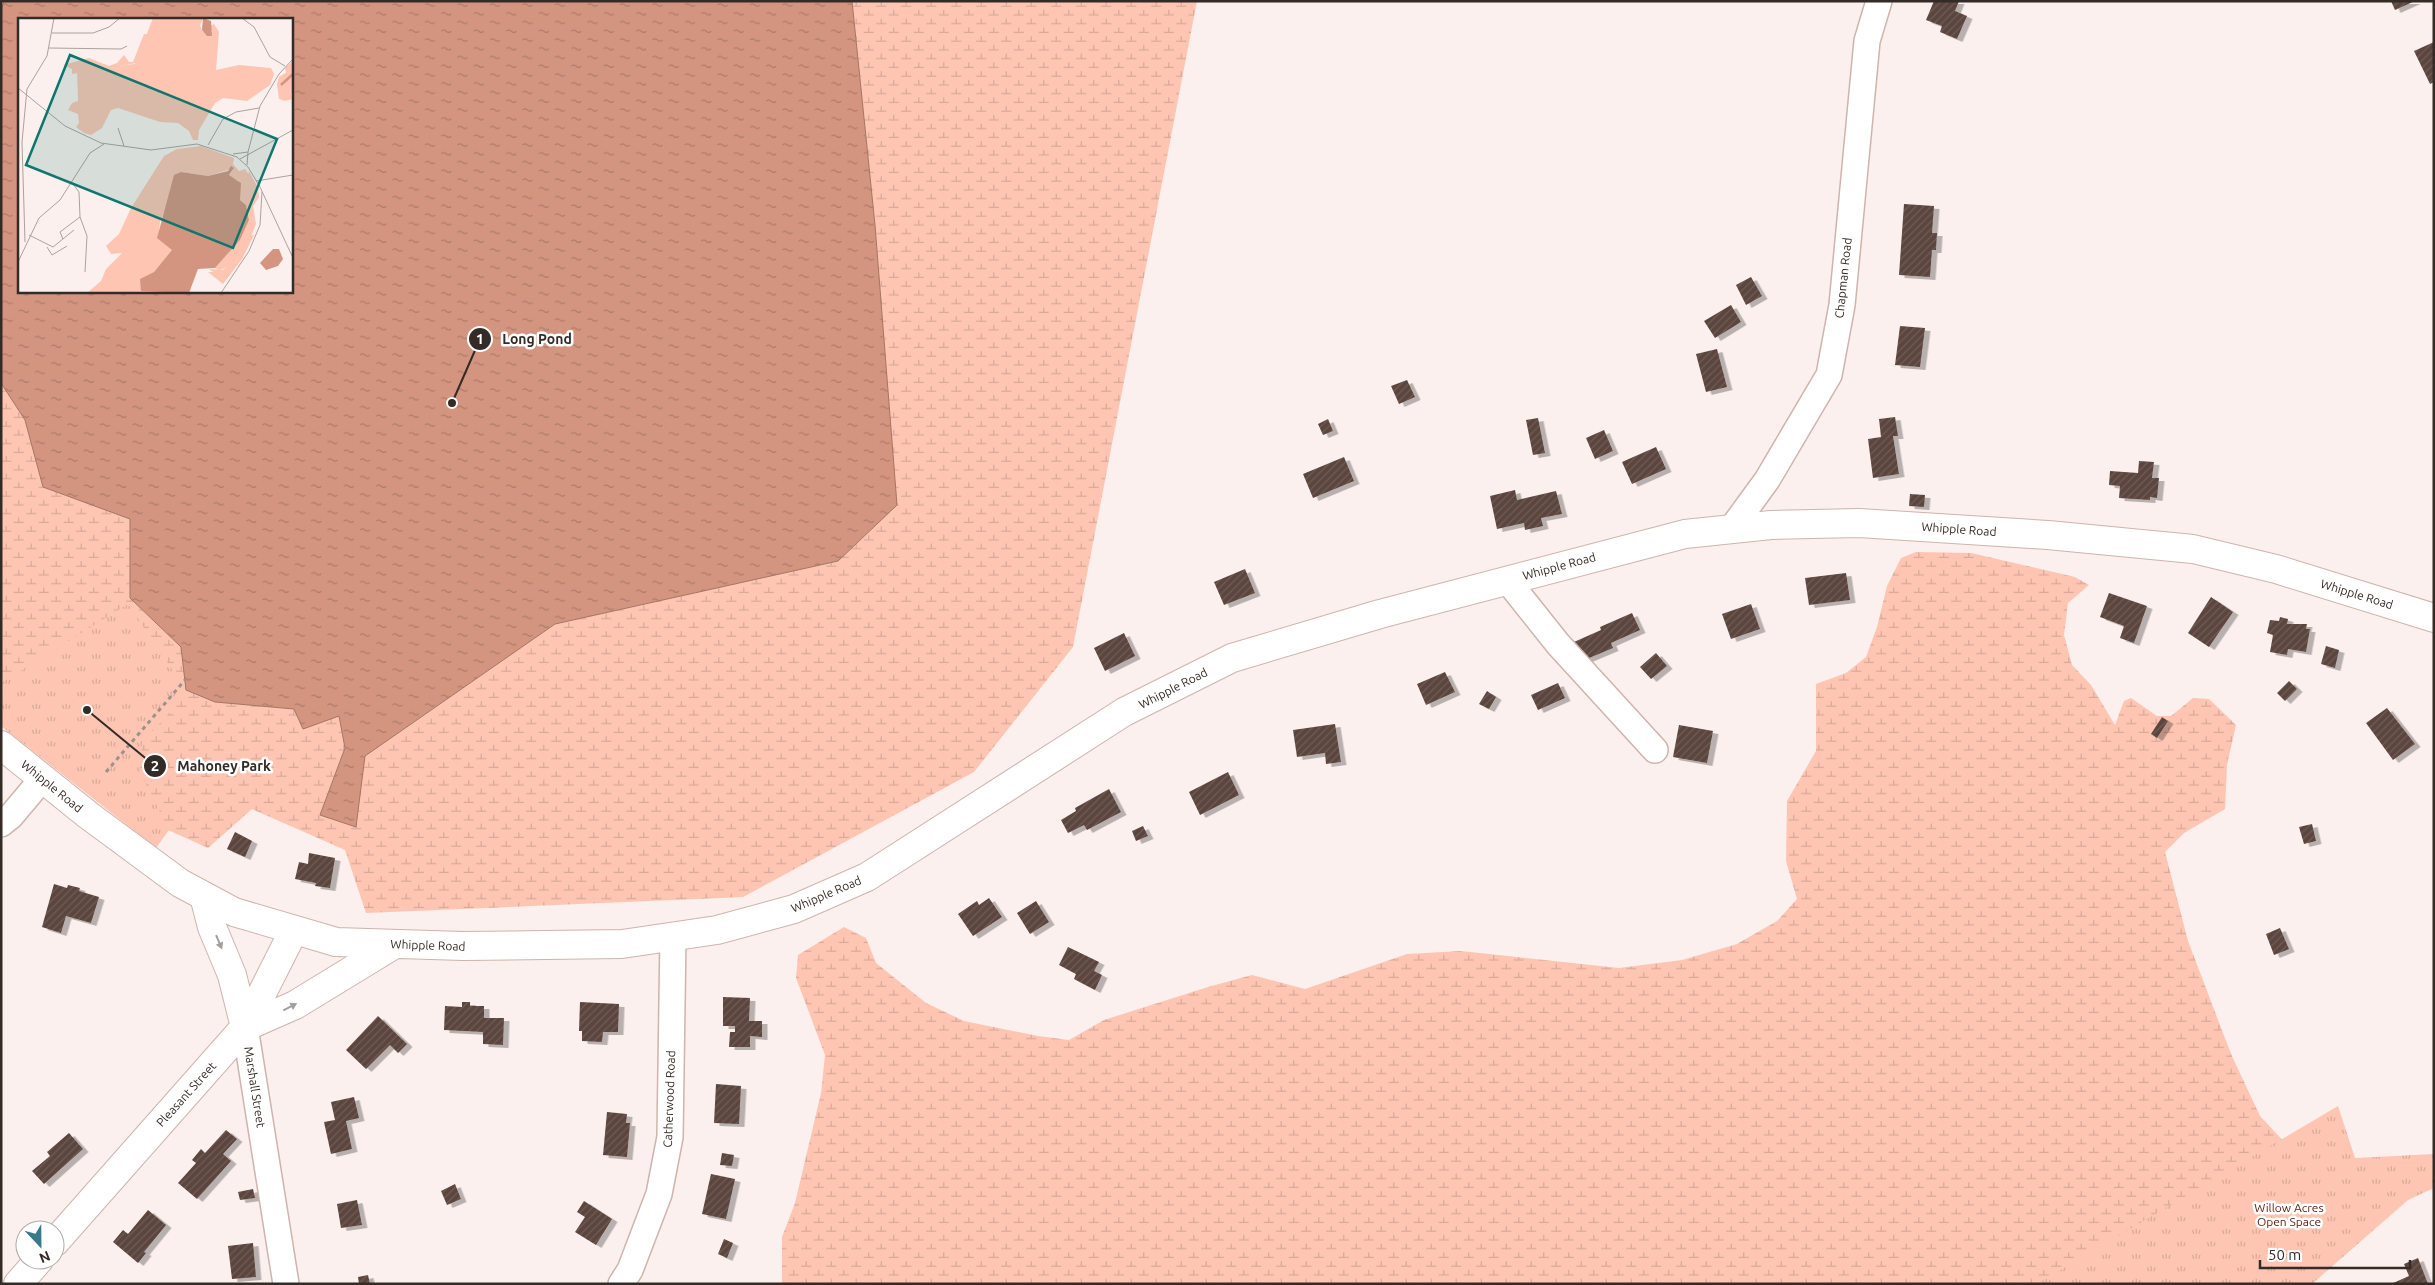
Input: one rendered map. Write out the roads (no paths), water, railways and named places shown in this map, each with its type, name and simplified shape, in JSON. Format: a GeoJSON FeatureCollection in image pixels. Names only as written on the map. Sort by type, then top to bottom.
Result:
{"type":"FeatureCollection","features":[{"type":"Feature","properties":{"kind":"main road","name":"Whipple Road"},"geometry":{"type":"LineString","coordinates":[[1,745],[180,883],[234,912],[336,942],[463,946],[622,944],[717,930],[794,909],[867,877],[1124,712],[1232,658],[1380,614],[1685,534],[1732,528],[1859,523],[2029,534],[2193,548],[2276,569],[2434,618]]}},
{"type":"Feature","properties":{"kind":"main road","name":"Marshall Street"},"geometry":{"type":"LineString","coordinates":[[204,896],[212,928],[232,974],[245,1027]]}},
{"type":"Feature","properties":{"kind":"main road","name":"Pleasant Street"},"geometry":{"type":"LineString","coordinates":[[65,1231],[245,1027],[294,930]]}},
{"type":"Feature","properties":{"kind":"main road"},"geometry":{"type":"LineString","coordinates":[[245,1027],[294,1005],[395,944]]}},
{"type":"Feature","properties":{"kind":"main road"},"geometry":{"type":"LineString","coordinates":[[18,1284],[30,1270]]}},
{"type":"Feature","properties":{"kind":"street","name":"Chapman Road"},"geometry":{"type":"LineString","coordinates":[[1732,528],[1767,480],[1830,375],[1842,305],[1867,41],[1879,1]]}},
{"type":"Feature","properties":{"kind":"street"},"geometry":{"type":"LineString","coordinates":[[1507,580],[1558,644],[1655,750]]}},
{"type":"Feature","properties":{"kind":"street"},"geometry":{"type":"LineString","coordinates":[[1,824],[11,816],[43,778]]}},
{"type":"Feature","properties":{"kind":"street","name":"Catherwood Road"},"geometry":{"type":"LineString","coordinates":[[621,1284],[630,1270],[659,1194],[670,1138],[673,936]]}},
{"type":"Feature","properties":{"kind":"street","name":"Marshall Street"},"geometry":{"type":"LineString","coordinates":[[245,1027],[286,1284]]}},
{"type":"Feature","properties":{"kind":"water"},"geometry":{"type":"Polygon","coordinates":[[[4,1],[852,1],[875,225],[897,505],[838,561],[555,624],[365,756],[356,827],[320,815],[345,748],[339,716],[303,729],[294,709],[215,702],[186,690],[181,647],[130,598],[130,519],[43,487],[25,420],[1,383],[1,10],[4,1]]]}},
{"type":"Feature","properties":{"kind":"place","name":"Long Pond"},"geometry":{"type":"Point","coordinates":[452,403]}},
{"type":"Feature","properties":{"kind":"place","name":"Mahoney Park"},"geometry":{"type":"Point","coordinates":[87,710]}},
{"type":"Feature","properties":{"kind":"park label","name":"Willow Acres Open Space"},"geometry":{"type":"Point","coordinates":[2289,1214]}}]}
